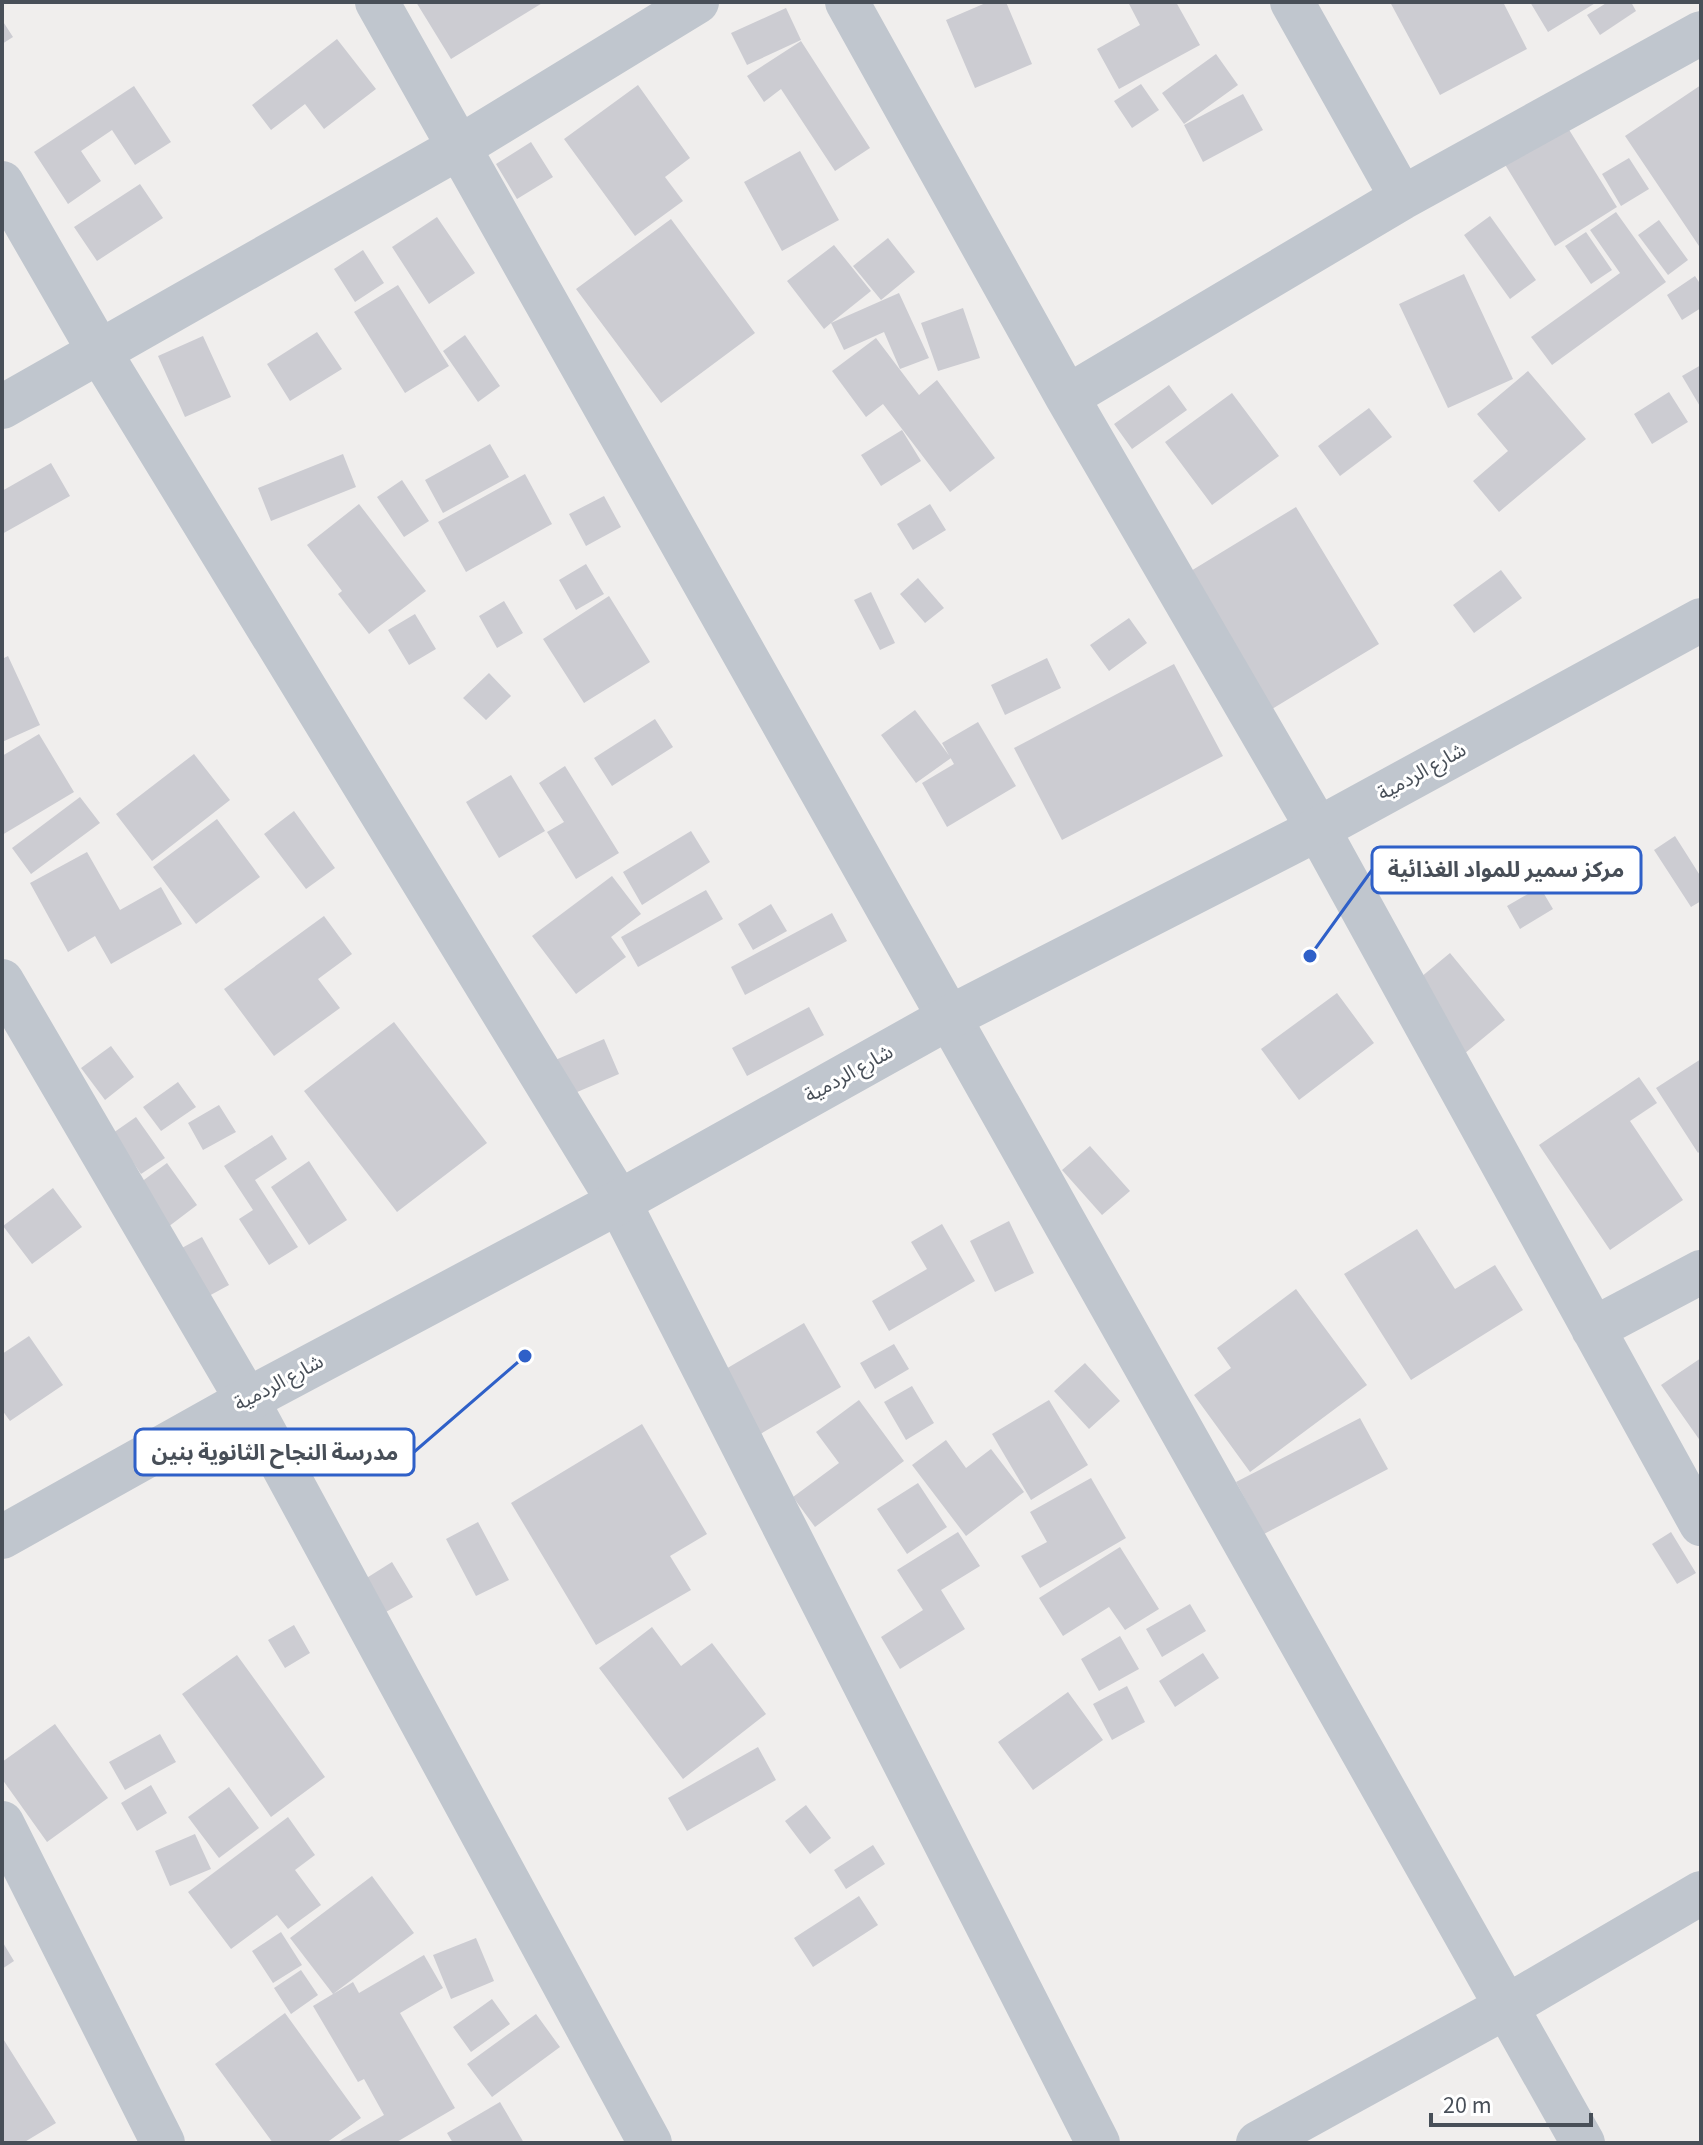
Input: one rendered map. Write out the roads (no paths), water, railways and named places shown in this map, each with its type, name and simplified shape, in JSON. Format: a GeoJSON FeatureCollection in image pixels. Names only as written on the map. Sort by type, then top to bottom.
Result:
{"type":"FeatureCollection","features":[{"type":"Feature","properties":{"kind":"street"},"geometry":{"type":"LineString","coordinates":[[377,2],[1583,2143]]}},
{"type":"Feature","properties":{"kind":"street"},"geometry":{"type":"LineString","coordinates":[[2,407],[458,148],[697,2]]}},
{"type":"Feature","properties":{"kind":"street"},"geometry":{"type":"LineString","coordinates":[[847,2],[1067,397],[1318,829],[1701,1524]]}},
{"type":"Feature","properties":{"kind":"street"},"geometry":{"type":"LineString","coordinates":[[1292,2],[1402,198]]}},
{"type":"Feature","properties":{"kind":"street"},"geometry":{"type":"LineString","coordinates":[[1067,397],[1402,198],[1701,33]]}},
{"type":"Feature","properties":{"kind":"street"},"geometry":{"type":"LineString","coordinates":[[2,183],[99,351],[619,1202],[1098,2143]]}},
{"type":"Feature","properties":{"kind":"street","name":"شارع الردمية"},"geometry":{"type":"LineString","coordinates":[[2,1537],[247,1400],[619,1202],[950,1017],[1318,829],[1701,620]]}},
{"type":"Feature","properties":{"kind":"street"},"geometry":{"type":"LineString","coordinates":[[2,981],[247,1400],[650,2143]]}},
{"type":"Feature","properties":{"kind":"street"},"geometry":{"type":"LineString","coordinates":[[1593,1329],[1701,1272]]}},
{"type":"Feature","properties":{"kind":"street"},"geometry":{"type":"LineString","coordinates":[[2,1823],[163,2143]]}},
{"type":"Feature","properties":{"kind":"street"},"geometry":{"type":"LineString","coordinates":[[1258,2143],[1506,2007],[1701,1893]]}},
{"type":"Feature","properties":{"kind":"place","name":"مركز سمير للمواد الغذائية"},"geometry":{"type":"Point","coordinates":[1310,956]}},
{"type":"Feature","properties":{"kind":"place","name":"مدرسة النجاح الثانوية بنين"},"geometry":{"type":"Point","coordinates":[525,1356]}}]}
